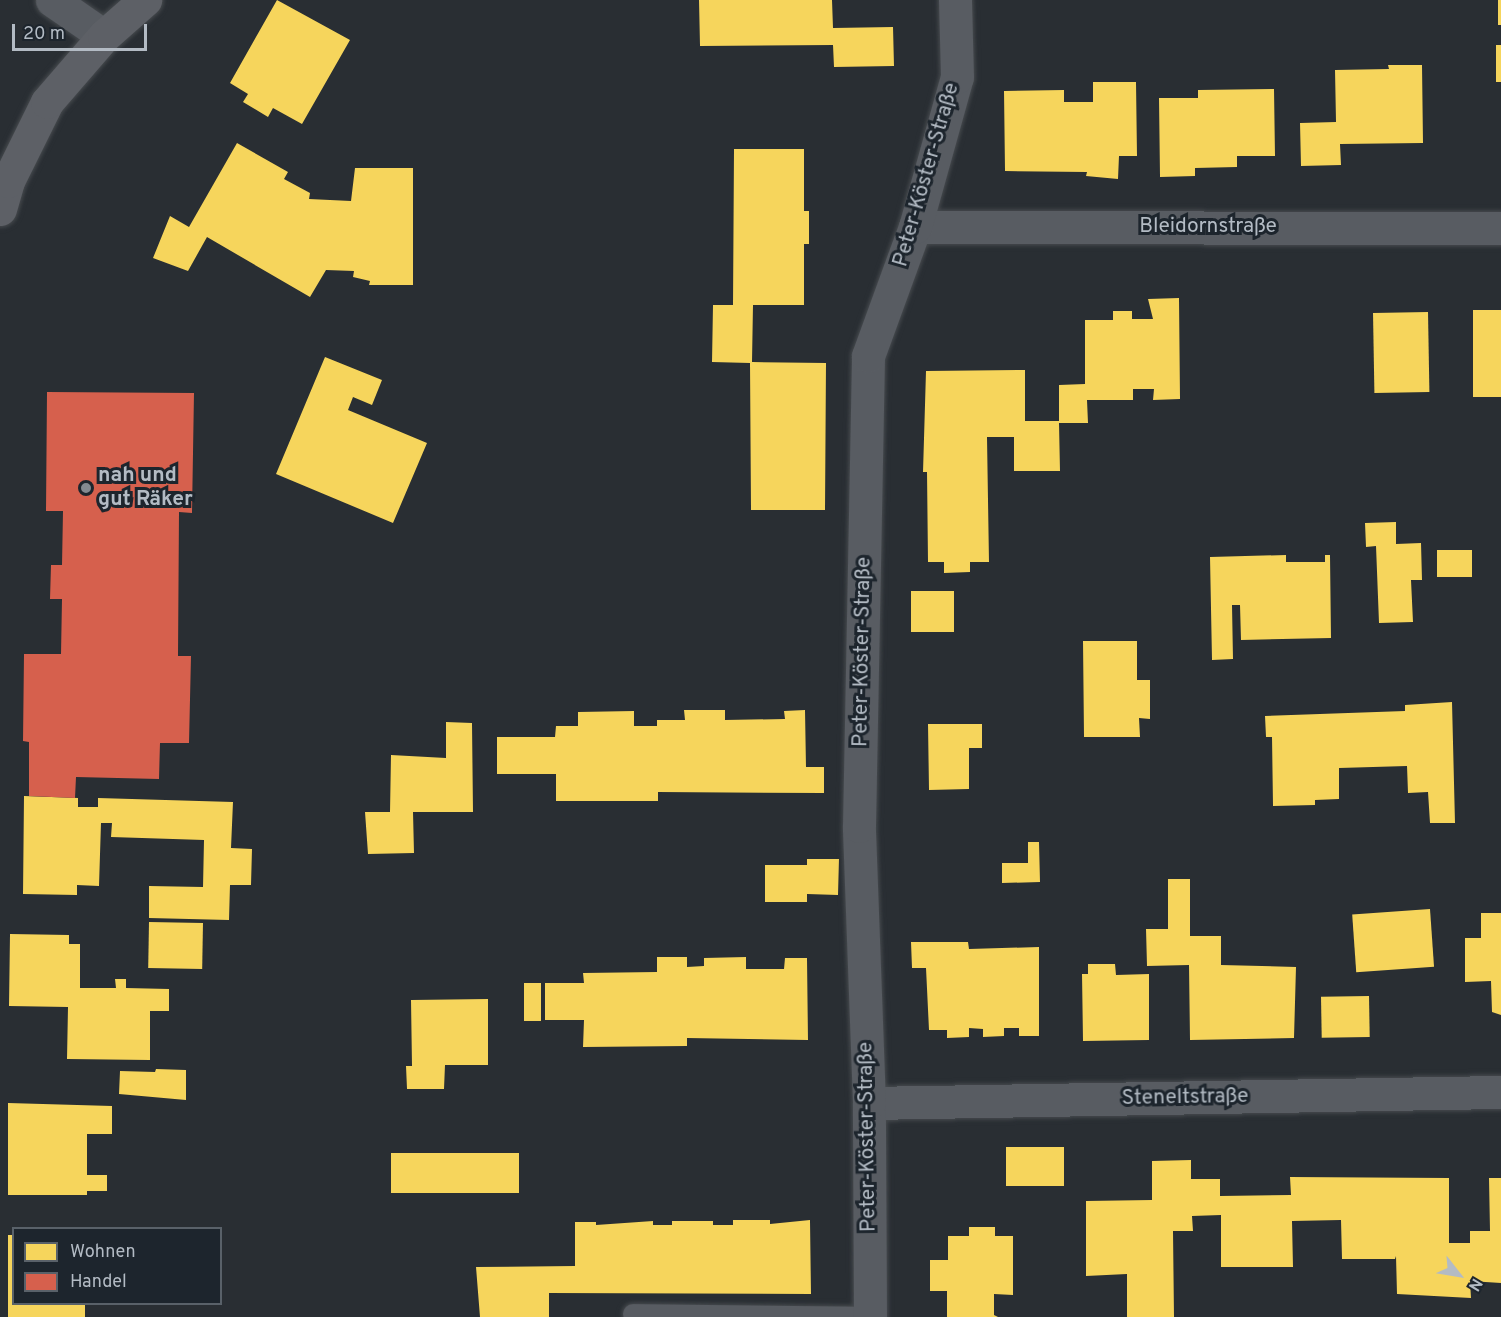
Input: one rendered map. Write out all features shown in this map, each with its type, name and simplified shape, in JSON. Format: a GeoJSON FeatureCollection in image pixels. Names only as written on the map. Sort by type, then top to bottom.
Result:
{"type":"FeatureCollection","features":[{"type":"Feature","properties":{"kind":"street"},"geometry":{"type":"LineString","coordinates":[[52,0],[104,36]]}},
{"type":"Feature","properties":{"kind":"street"},"geometry":{"type":"LineString","coordinates":[[0,209],[8,181],[47,102],[104,36],[145,0]]}},
{"type":"Feature","properties":{"kind":"street","name":"Peter-Köster-Straße"},"geometry":{"type":"LineString","coordinates":[[870,1317],[869,1103],[859,826],[868,356],[915,226],[957,77],[955,0]]}},
{"type":"Feature","properties":{"kind":"street","name":"Bleidornstraße"},"geometry":{"type":"LineString","coordinates":[[915,226],[1501,228]]}},
{"type":"Feature","properties":{"kind":"street","name":"Steneltstraße"},"geometry":{"type":"LineString","coordinates":[[869,1103],[1501,1092]]}},
{"type":"Feature","properties":{"kind":"lane"},"geometry":{"type":"LineString","coordinates":[[633,1314],[870,1317]]}},
{"type":"Feature","properties":{"kind":"building: Wohnen"},"geometry":{"type":"Polygon","coordinates":[[[277,0],[350,40],[302,124],[273,108],[268,117],[243,102],[248,94],[230,83],[277,0]]]}},
{"type":"Feature","properties":{"kind":"building: Wohnen"},"geometry":{"type":"Polygon","coordinates":[[[699,0],[832,0],[833,28],[893,27],[894,66],[834,67],[833,45],[700,46],[699,0]]]}},
{"type":"Feature","properties":{"kind":"building: Wohnen"},"geometry":{"type":"Polygon","coordinates":[[[1498,0],[1501,0],[1501,25],[1498,25],[1498,0]]]}},
{"type":"Feature","properties":{"kind":"building: Wohnen"},"geometry":{"type":"Polygon","coordinates":[[[1496,45],[1501,45],[1501,82],[1496,82],[1496,45]]]}},
{"type":"Feature","properties":{"kind":"building: Wohnen"},"geometry":{"type":"Polygon","coordinates":[[[1388,65],[1422,65],[1423,143],[1340,144],[1341,165],[1301,166],[1300,123],[1336,122],[1335,70],[1389,69],[1388,65]]]}},
{"type":"Feature","properties":{"kind":"building: Wohnen"},"geometry":{"type":"Polygon","coordinates":[[[1093,82],[1136,82],[1137,156],[1119,156],[1118,179],[1086,176],[1087,172],[1005,171],[1004,91],[1064,90],[1064,102],[1093,102],[1093,82]]]}},
{"type":"Feature","properties":{"kind":"building: Wohnen"},"geometry":{"type":"Polygon","coordinates":[[[1274,89],[1275,156],[1237,156],[1237,167],[1195,168],[1195,176],[1160,177],[1159,98],[1198,98],[1198,90],[1274,89]]]}},
{"type":"Feature","properties":{"kind":"building: Wohnen"},"geometry":{"type":"Polygon","coordinates":[[[237,143],[288,172],[284,179],[310,193],[309,199],[351,201],[355,168],[413,168],[413,285],[369,285],[370,281],[353,277],[354,271],[326,270],[310,297],[207,237],[188,271],[153,258],[170,216],[189,227],[237,143]]]}},
{"type":"Feature","properties":{"kind":"building: Wohnen"},"geometry":{"type":"Polygon","coordinates":[[[734,149],[804,149],[804,211],[809,211],[809,244],[804,244],[804,305],[753,305],[752,362],[826,363],[825,510],[751,510],[750,363],[712,362],[713,305],[733,305],[734,149]]]}},
{"type":"Feature","properties":{"kind":"building: Wohnen"},"geometry":{"type":"Polygon","coordinates":[[[1179,298],[1180,399],[1153,400],[1154,389],[1133,389],[1133,400],[1087,400],[1088,423],[1059,423],[1060,471],[1014,471],[1014,437],[987,437],[989,562],[970,562],[970,572],[944,573],[944,562],[928,562],[927,472],[923,472],[926,371],[1025,370],[1025,421],[1059,421],[1059,385],[1085,384],[1085,320],[1113,320],[1113,311],[1132,311],[1132,319],[1153,319],[1148,299],[1179,298]]]}},
{"type":"Feature","properties":{"kind":"building: Wohnen"},"geometry":{"type":"Polygon","coordinates":[[[1473,310],[1501,310],[1501,397],[1473,397],[1473,310]]]}},
{"type":"Feature","properties":{"kind":"building: Wohnen"},"geometry":{"type":"Polygon","coordinates":[[[1428,312],[1429,392],[1374,393],[1373,313],[1428,312]]]}},
{"type":"Feature","properties":{"kind":"building: Wohnen"},"geometry":{"type":"Polygon","coordinates":[[[325,357],[382,380],[372,405],[353,397],[348,410],[427,443],[393,523],[276,474],[325,357]]]}},
{"type":"Feature","properties":{"kind":"building: Wohnen"},"geometry":{"type":"Polygon","coordinates":[[[1396,522],[1396,544],[1421,543],[1422,580],[1411,580],[1413,622],[1379,623],[1376,546],[1366,547],[1365,523],[1396,522]]]}},
{"type":"Feature","properties":{"kind":"building: Wohnen"},"geometry":{"type":"Polygon","coordinates":[[[1437,550],[1472,550],[1472,577],[1437,577],[1437,550]]]}},
{"type":"Feature","properties":{"kind":"building: Wohnen"},"geometry":{"type":"Polygon","coordinates":[[[1286,555],[1286,562],[1325,562],[1325,555],[1330,555],[1331,638],[1241,640],[1240,605],[1232,605],[1233,659],[1212,660],[1210,557],[1286,555]]]}},
{"type":"Feature","properties":{"kind":"building: Wohnen"},"geometry":{"type":"Polygon","coordinates":[[[911,591],[954,591],[954,632],[911,632],[911,591]]]}},
{"type":"Feature","properties":{"kind":"building: Wohnen"},"geometry":{"type":"Polygon","coordinates":[[[1083,641],[1137,641],[1137,680],[1150,680],[1150,719],[1139,718],[1140,737],[1084,737],[1083,641]]]}},
{"type":"Feature","properties":{"kind":"building: Wohnen"},"geometry":{"type":"Polygon","coordinates":[[[1452,702],[1455,823],[1430,823],[1428,792],[1408,793],[1407,766],[1339,768],[1339,799],[1315,800],[1315,805],[1273,806],[1272,737],[1266,737],[1265,716],[1405,711],[1405,705],[1452,702]]]}},
{"type":"Feature","properties":{"kind":"building: Wohnen"},"geometry":{"type":"Polygon","coordinates":[[[684,710],[725,710],[725,720],[785,719],[784,711],[805,710],[806,767],[824,767],[824,793],[658,792],[658,801],[556,801],[556,774],[497,774],[497,737],[555,737],[556,726],[578,726],[578,712],[634,711],[634,726],[657,726],[657,720],[685,720],[684,710]]]}},
{"type":"Feature","properties":{"kind":"building: Wohnen"},"geometry":{"type":"Polygon","coordinates":[[[446,722],[472,723],[473,812],[413,812],[414,853],[368,854],[365,812],[390,812],[391,755],[446,758],[446,722]]]}},
{"type":"Feature","properties":{"kind":"building: Wohnen"},"geometry":{"type":"Polygon","coordinates":[[[928,724],[982,724],[982,748],[969,748],[969,789],[929,790],[928,724]]]}},
{"type":"Feature","properties":{"kind":"building: Wohnen"},"geometry":{"type":"Polygon","coordinates":[[[24,796],[78,798],[78,807],[98,807],[98,798],[233,802],[231,848],[252,849],[251,885],[230,885],[229,920],[149,918],[149,886],[203,887],[204,840],[111,837],[112,823],[101,823],[99,886],[77,885],[77,895],[23,894],[24,796]]]}},
{"type":"Feature","properties":{"kind":"building: Wohnen"},"geometry":{"type":"Polygon","coordinates":[[[1028,842],[1039,842],[1040,882],[1002,883],[1002,863],[1028,863],[1028,842]]]}},
{"type":"Feature","properties":{"kind":"building: Wohnen"},"geometry":{"type":"Polygon","coordinates":[[[807,859],[839,859],[838,895],[807,894],[807,902],[765,902],[765,865],[807,865],[807,859]]]}},
{"type":"Feature","properties":{"kind":"building: Wohnen"},"geometry":{"type":"Polygon","coordinates":[[[1168,879],[1190,879],[1190,936],[1221,936],[1221,965],[1296,967],[1294,1038],[1190,1040],[1189,965],[1147,966],[1146,929],[1168,929],[1168,879]]]}},
{"type":"Feature","properties":{"kind":"building: Wohnen"},"geometry":{"type":"Polygon","coordinates":[[[1430,909],[1434,967],[1356,972],[1352,914],[1430,909]]]}},
{"type":"Feature","properties":{"kind":"building: Wohnen"},"geometry":{"type":"Polygon","coordinates":[[[1481,913],[1501,913],[1501,1015],[1492,1012],[1491,981],[1465,982],[1465,938],[1481,938],[1481,913]]]}},
{"type":"Feature","properties":{"kind":"building: Wohnen"},"geometry":{"type":"Polygon","coordinates":[[[149,922],[203,923],[202,969],[148,968],[149,922]]]}},
{"type":"Feature","properties":{"kind":"building: Wohnen"},"geometry":{"type":"Polygon","coordinates":[[[10,934],[69,935],[69,944],[80,944],[80,988],[116,988],[115,979],[126,979],[126,988],[169,989],[169,1011],[150,1011],[150,1060],[67,1059],[68,1007],[9,1006],[10,934]]]}},
{"type":"Feature","properties":{"kind":"building: Wohnen"},"geometry":{"type":"Polygon","coordinates":[[[911,942],[968,942],[969,949],[1039,947],[1039,1036],[1019,1036],[1019,1028],[1004,1028],[1004,1036],[983,1037],[983,1029],[969,1028],[969,1037],[947,1038],[947,1030],[929,1030],[926,968],[912,968],[911,942]]]}},
{"type":"Feature","properties":{"kind":"building: Wohnen"},"geometry":{"type":"Polygon","coordinates":[[[657,957],[687,957],[687,967],[704,966],[704,958],[746,957],[746,969],[784,969],[785,958],[807,958],[808,1040],[687,1038],[687,1046],[583,1047],[584,1020],[545,1020],[545,983],[584,983],[583,973],[657,972],[657,957]]]}},
{"type":"Feature","properties":{"kind":"building: Wohnen"},"geometry":{"type":"Polygon","coordinates":[[[1088,964],[1115,964],[1116,975],[1149,974],[1149,1040],[1083,1041],[1082,974],[1088,974],[1088,964]]]}},
{"type":"Feature","properties":{"kind":"building: Wohnen"},"geometry":{"type":"Polygon","coordinates":[[[524,983],[541,983],[541,1021],[524,1021],[524,983]]]}},
{"type":"Feature","properties":{"kind":"building: Wohnen"},"geometry":{"type":"Polygon","coordinates":[[[1369,996],[1370,1037],[1322,1038],[1321,997],[1369,996]]]}},
{"type":"Feature","properties":{"kind":"building: Wohnen"},"geometry":{"type":"Polygon","coordinates":[[[488,999],[488,1065],[445,1065],[444,1089],[407,1089],[406,1066],[412,1066],[411,1000],[488,999]]]}},
{"type":"Feature","properties":{"kind":"building: Wohnen"},"geometry":{"type":"Polygon","coordinates":[[[156,1069],[186,1070],[186,1100],[119,1094],[120,1071],[155,1072],[156,1069]]]}},
{"type":"Feature","properties":{"kind":"building: Wohnen"},"geometry":{"type":"Polygon","coordinates":[[[8,1103],[112,1106],[112,1134],[87,1134],[87,1175],[107,1175],[107,1191],[87,1191],[87,1195],[8,1195],[8,1103]]]}},
{"type":"Feature","properties":{"kind":"building: Wohnen"},"geometry":{"type":"Polygon","coordinates":[[[1006,1147],[1064,1147],[1064,1186],[1006,1186],[1006,1147]]]}},
{"type":"Feature","properties":{"kind":"building: Wohnen"},"geometry":{"type":"Polygon","coordinates":[[[391,1153],[519,1153],[519,1193],[391,1193],[391,1153]]]}},
{"type":"Feature","properties":{"kind":"building: Wohnen"},"geometry":{"type":"Polygon","coordinates":[[[1191,1160],[1191,1179],[1220,1179],[1220,1196],[1291,1195],[1290,1177],[1449,1178],[1449,1243],[1470,1243],[1470,1231],[1490,1231],[1489,1178],[1501,1178],[1501,1283],[1470,1281],[1471,1298],[1397,1294],[1396,1256],[1395,1259],[1342,1259],[1341,1220],[1292,1221],[1293,1267],[1221,1267],[1221,1215],[1192,1216],[1193,1231],[1173,1231],[1174,1317],[1127,1317],[1127,1274],[1086,1276],[1086,1201],[1152,1200],[1152,1161],[1191,1160]]]}},
{"type":"Feature","properties":{"kind":"building: Wohnen"},"geometry":{"type":"Polygon","coordinates":[[[733,1220],[770,1220],[770,1224],[810,1220],[811,1294],[549,1293],[549,1317],[480,1317],[476,1267],[575,1266],[575,1222],[596,1222],[596,1225],[653,1221],[653,1225],[672,1225],[672,1221],[713,1221],[713,1225],[733,1225],[733,1220]]]}},
{"type":"Feature","properties":{"kind":"building: Wohnen"},"geometry":{"type":"Polygon","coordinates":[[[969,1227],[995,1227],[995,1236],[1013,1236],[1013,1295],[994,1294],[994,1315],[998,1317],[947,1317],[947,1291],[930,1291],[930,1260],[948,1260],[948,1236],[969,1236],[969,1227]]]}},
{"type":"Feature","properties":{"kind":"building: Wohnen"},"geometry":{"type":"Polygon","coordinates":[[[8,1235],[12,1235],[12,1305],[85,1305],[85,1317],[8,1317],[8,1235]]]}},
{"type":"Feature","properties":{"kind":"building: Handel"},"geometry":{"type":"Polygon","coordinates":[[[47,392],[194,393],[192,513],[179,512],[178,656],[191,656],[189,743],[160,743],[159,779],[76,777],[75,798],[29,796],[29,742],[23,741],[24,654],[61,654],[62,599],[50,599],[51,565],[62,565],[63,511],[46,511],[47,392]]]}},
{"type":"Feature","properties":{"kind":"place","name":"nah und gut Räker"},"geometry":{"type":"Point","coordinates":[86,488]}}]}
